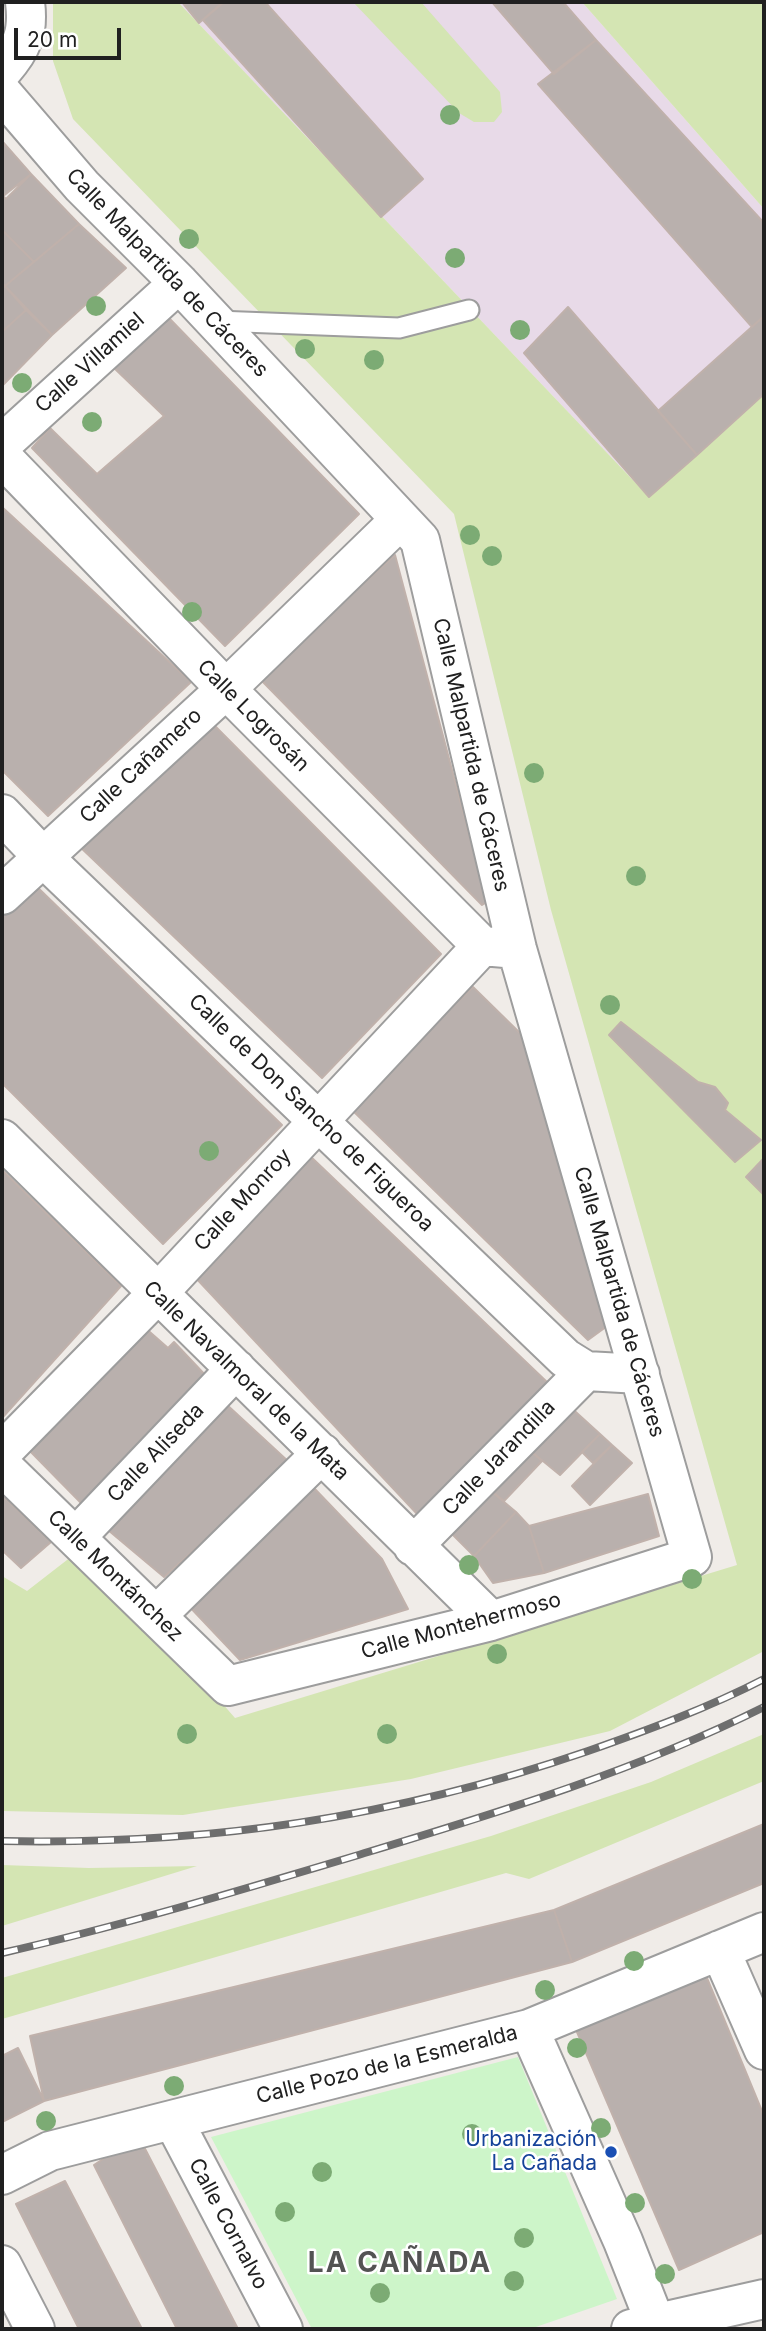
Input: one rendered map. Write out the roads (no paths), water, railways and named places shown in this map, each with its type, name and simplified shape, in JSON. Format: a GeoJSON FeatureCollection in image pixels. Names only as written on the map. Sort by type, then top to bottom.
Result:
{"type":"FeatureCollection","features":[{"type":"Feature","properties":{"kind":"street"},"geometry":{"type":"LineString","coordinates":[[2,71],[21,50],[27,18],[25,2]]}},
{"type":"Feature","properties":{"kind":"street","name":"Calle Malpartida de Cáceres"},"geometry":{"type":"LineString","coordinates":[[2,93],[82,186],[179,283],[420,540],[500,948],[640,1374],[692,1557]]}},
{"type":"Feature","properties":{"kind":"street","name":"Calle Villamiel"},"geometry":{"type":"LineString","coordinates":[[2,444],[179,283]]}},
{"type":"Feature","properties":{"kind":"street","name":"Calle Logrosán"},"geometry":{"type":"LineString","coordinates":[[2,457],[226,690],[500,948]]}},
{"type":"Feature","properties":{"kind":"street","name":"Calle Cañamero"},"geometry":{"type":"LineString","coordinates":[[2,895],[226,690],[400,520]]}},
{"type":"Feature","properties":{"kind":"street","name":"Calle de Don Sancho de Figueroa"},"geometry":{"type":"LineString","coordinates":[[2,814],[43,857],[565,1358],[586,1371]]}},
{"type":"Feature","properties":{"kind":"street","name":"Calle Monroy"},"geometry":{"type":"LineString","coordinates":[[2,1452],[157,1294],[318,1119],[500,948]]}},
{"type":"Feature","properties":{"kind":"street","name":"Calle Navalmoral de la Mata"},"geometry":{"type":"LineString","coordinates":[[2,1139],[491,1621]]}},
{"type":"Feature","properties":{"kind":"street","name":"Calle Aliseda"},"geometry":{"type":"LineString","coordinates":[[76,1537],[236,1369]]}},
{"type":"Feature","properties":{"kind":"street"},"geometry":{"type":"LineString","coordinates":[[586,1371],[640,1374]]}},
{"type":"Feature","properties":{"kind":"street","name":"Calle Jarandilla"},"geometry":{"type":"LineString","coordinates":[[413,1546],[586,1371]]}},
{"type":"Feature","properties":{"kind":"street"},"geometry":{"type":"LineString","coordinates":[[156,1616],[322,1453]]}},
{"type":"Feature","properties":{"kind":"street","name":"Calle Montánchez"},"geometry":{"type":"LineString","coordinates":[[2,1466],[228,1686]]}},
{"type":"Feature","properties":{"kind":"street","name":"Calle Montehermoso"},"geometry":{"type":"LineString","coordinates":[[228,1686],[491,1621],[692,1557]]}},
{"type":"Feature","properties":{"kind":"street","name":"Calle Pozo de la Esmeralda"},"geometry":{"type":"LineString","coordinates":[[2,2175],[50,2151],[529,2029],[764,1932]]}},
{"type":"Feature","properties":{"kind":"street"},"geometry":{"type":"LineString","coordinates":[[720,1950],[764,2050]]}},
{"type":"Feature","properties":{"kind":"street"},"geometry":{"type":"LineString","coordinates":[[529,2029],[643,2326],[764,2300]]}},
{"type":"Feature","properties":{"kind":"street","name":"Calle Cornalvo"},"geometry":{"type":"LineString","coordinates":[[173,2119],[283,2329]]}},
{"type":"Feature","properties":{"kind":"street"},"geometry":{"type":"LineString","coordinates":[[2,2265],[34,2329]]}},
{"type":"Feature","properties":{"kind":"lane"},"geometry":{"type":"LineString","coordinates":[[213,321],[399,328],[469,310]]}},
{"type":"Feature","properties":{"kind":"railway"},"geometry":{"type":"LineString","coordinates":[[2,1841],[79,1841],[227,1832],[300,1823],[371,1810],[443,1794],[588,1751],[678,1718],[764,1679]]}},
{"type":"Feature","properties":{"kind":"railway"},"geometry":{"type":"LineString","coordinates":[[2,1953],[223,1895],[511,1808],[665,1752],[764,1707]]}},
{"type":"Feature","properties":{"kind":"place","name":"Urbanización La Cañada"},"geometry":{"type":"Point","coordinates":[611,2152]}},
{"type":"Feature","properties":{"kind":"district","name":"LA CAÑADA"},"geometry":{"type":"Point","coordinates":[400,2264]}}]}
